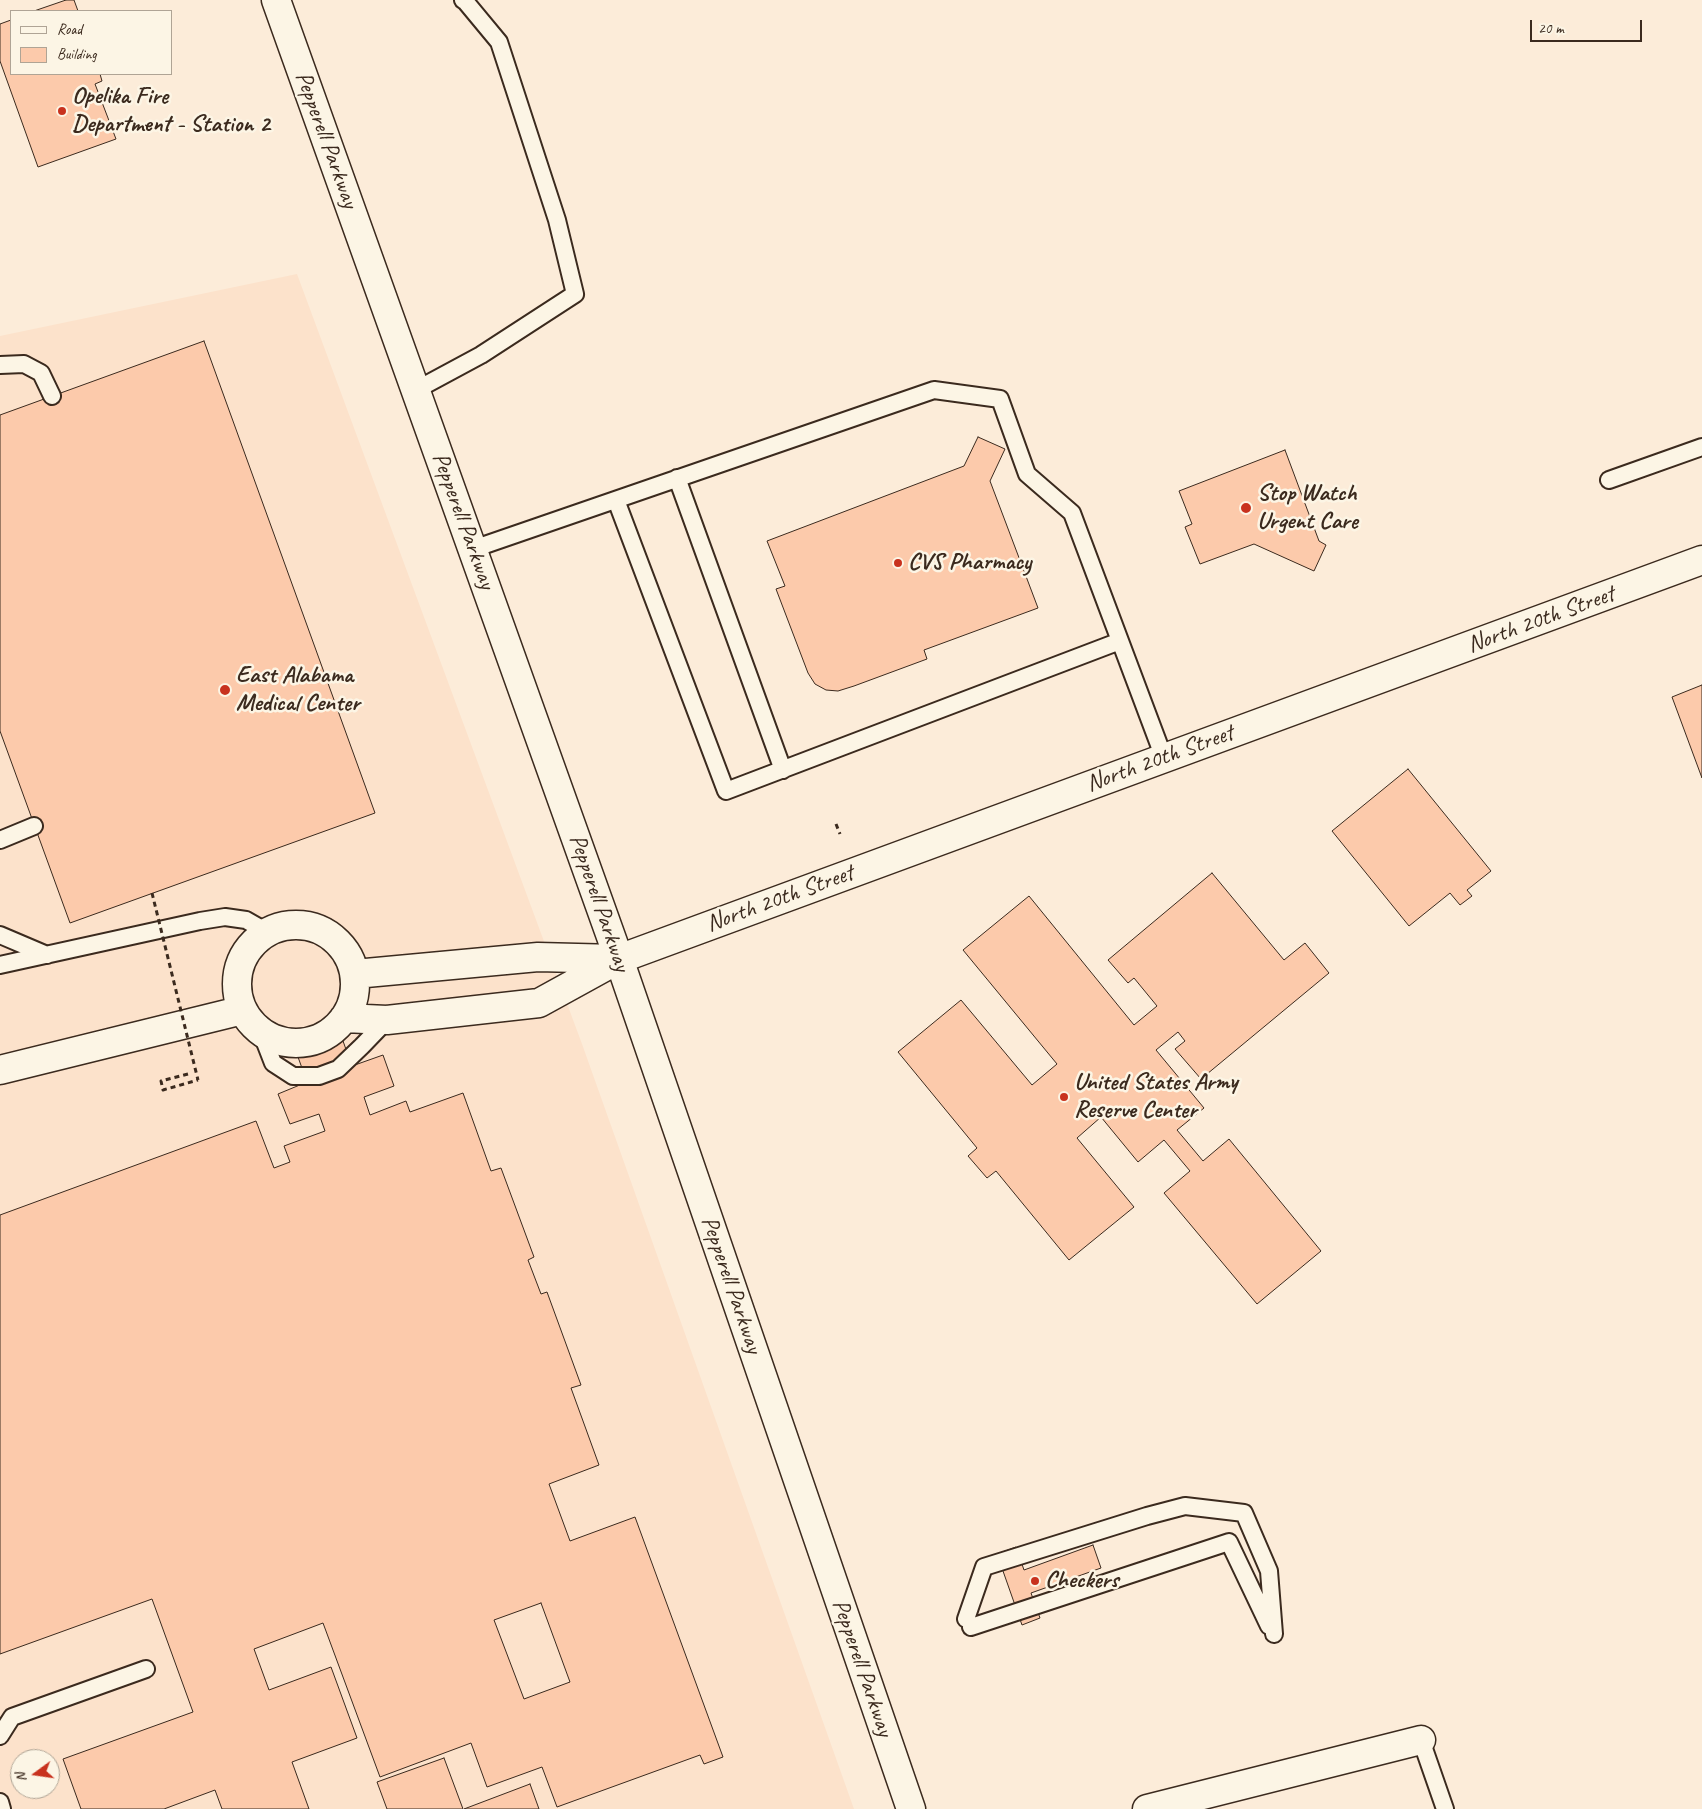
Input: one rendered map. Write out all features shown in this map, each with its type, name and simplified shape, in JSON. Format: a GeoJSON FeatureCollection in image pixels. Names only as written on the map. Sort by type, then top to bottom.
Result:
{"type":"FeatureCollection","features":[{"type":"Feature","properties":{"kind":"street","name":"Pepperell Parkway"},"geometry":{"type":"LineString","coordinates":[[276,0],[619,959],[910,1809]]}},
{"type":"Feature","properties":{"kind":"street","name":"North 20th Street"},"geometry":{"type":"LineString","coordinates":[[619,959],[1702,560]]}},
{"type":"Feature","properties":{"kind":"street"},"geometry":{"type":"LineString","coordinates":[[285,925],[303,925],[321,930],[337,941],[348,956],[355,974],[355,989],[351,1004],[344,1018],[332,1031],[315,1040],[297,1043],[278,1040],[261,1032],[243,1010],[238,993],[238,975],[243,958],[253,943],[267,932],[285,925]]}},
{"type":"Feature","properties":{"kind":"street"},"geometry":{"type":"LineString","coordinates":[[355,974],[538,958],[619,959]]}},
{"type":"Feature","properties":{"kind":"street"},"geometry":{"type":"LineString","coordinates":[[344,1018],[387,1020],[540,1003],[619,959]]}},
{"type":"Feature","properties":{"kind":"street"},"geometry":{"type":"LineString","coordinates":[[0,1070],[243,1010]]}},
{"type":"Feature","properties":{"kind":"street"},"geometry":{"type":"LineString","coordinates":[[1147,1809],[1420,1740]]}},
{"type":"Feature","properties":{"kind":"lane"},"geometry":{"type":"LineString","coordinates":[[416,390],[481,355],[575,294],[556,220],[499,42],[466,1],[463,0]]}},
{"type":"Feature","properties":{"kind":"lane"},"geometry":{"type":"LineString","coordinates":[[0,364],[24,364],[41,373],[52,396]]}},
{"type":"Feature","properties":{"kind":"lane"},"geometry":{"type":"LineString","coordinates":[[473,549],[934,390],[1000,399],[1027,474],[1072,513],[1164,758]]}},
{"type":"Feature","properties":{"kind":"lane"},"geometry":{"type":"LineString","coordinates":[[1609,480],[1702,447]]}},
{"type":"Feature","properties":{"kind":"lane"},"geometry":{"type":"LineString","coordinates":[[678,478],[783,770]]}},
{"type":"Feature","properties":{"kind":"lane"},"geometry":{"type":"LineString","coordinates":[[616,500],[726,791],[1120,641]]}},
{"type":"Feature","properties":{"kind":"lane"},"geometry":{"type":"LineString","coordinates":[[0,840],[34,826]]}},
{"type":"Feature","properties":{"kind":"lane"},"geometry":{"type":"LineString","coordinates":[[0,965],[225,917],[246,920],[267,932]]}},
{"type":"Feature","properties":{"kind":"lane"},"geometry":{"type":"LineString","coordinates":[[0,935],[46,955]]}},
{"type":"Feature","properties":{"kind":"lane"},"geometry":{"type":"LineString","coordinates":[[261,1032],[273,1063],[293,1076],[319,1076],[338,1069],[387,1020]]}},
{"type":"Feature","properties":{"kind":"lane"},"geometry":{"type":"LineString","coordinates":[[1185,1506],[1244,1513],[1269,1571],[1274,1634],[1229,1542],[969,1623],[984,1567],[1185,1506]]}},
{"type":"Feature","properties":{"kind":"lane"},"geometry":{"type":"LineString","coordinates":[[0,1736],[12,1717],[146,1669]]}},
{"type":"Feature","properties":{"kind":"lane"},"geometry":{"type":"LineString","coordinates":[[1420,1740],[1445,1809]]}},
{"type":"Feature","properties":{"kind":"lane"},"geometry":{"type":"LineString","coordinates":[[0,1802],[2,1809]]}},
{"type":"Feature","properties":{"kind":"path"},"geometry":{"type":"LineString","coordinates":[[836,824],[840,834]]}},
{"type":"Feature","properties":{"kind":"path"},"geometry":{"type":"LineString","coordinates":[[152,893],[198,1080],[163,1090],[161,1081],[188,1074]]}},
{"type":"Feature","properties":{"kind":"shaded area","name":"East Alabama Medical Center"},"geometry":{"type":"Polygon","coordinates":[[[297,274],[582,1044],[854,1809],[0,1809],[0,336],[297,274]]]}},
{"type":"Feature","properties":{"kind":"building"},"geometry":{"type":"Polygon","coordinates":[[[66,0],[74,0],[78,10],[37,10],[66,0]]]}},
{"type":"Feature","properties":{"kind":"building","name":"Opelika Fire Department - Station 2"},"geometry":{"type":"Polygon","coordinates":[[[10,20],[10,75],[100,75],[102,81],[95,84],[116,139],[38,167],[0,61],[0,24],[10,20]]]}},
{"type":"Feature","properties":{"kind":"building"},"geometry":{"type":"Polygon","coordinates":[[[204,341],[375,813],[70,923],[0,731],[0,415],[204,341]]]}},
{"type":"Feature","properties":{"kind":"building","name":"CVS Pharmacy"},"geometry":{"type":"Polygon","coordinates":[[[978,437],[1005,449],[990,481],[1038,608],[924,650],[927,659],[854,686],[838,691],[826,690],[815,684],[808,673],[776,589],[785,586],[767,541],[964,466],[978,437]]]}},
{"type":"Feature","properties":{"kind":"building","name":"Stop Watch Urgent Care"},"geometry":{"type":"Polygon","coordinates":[[[1285,450],[1319,541],[1326,545],[1314,571],[1254,544],[1200,564],[1185,527],[1192,524],[1179,491],[1285,450]]]}},
{"type":"Feature","properties":{"kind":"building"},"geometry":{"type":"Polygon","coordinates":[[[1702,685],[1702,778],[1672,697],[1702,685]]]}},
{"type":"Feature","properties":{"kind":"building"},"geometry":{"type":"Polygon","coordinates":[[[1408,769],[1491,871],[1467,890],[1472,896],[1460,905],[1450,893],[1409,926],[1332,831],[1408,769]]]}},
{"type":"Feature","properties":{"kind":"building","name":"United States Army Reserve Center"},"geometry":{"type":"Polygon","coordinates":[[[1212,873],[1284,960],[1305,943],[1329,973],[1201,1079],[1175,1049],[1185,1041],[1178,1032],[1156,1050],[1204,1108],[1177,1130],[1203,1161],[1229,1139],[1321,1251],[1257,1304],[1164,1193],[1190,1171],[1164,1140],[1138,1162],[1101,1117],[1077,1138],[1134,1207],[1069,1260],[996,1171],[987,1178],[968,1156],[977,1148],[898,1052],[961,1000],[1032,1085],[1057,1064],[963,950],[1029,896],[1134,1025],[1157,1006],[1134,978],[1128,983],[1108,960],[1212,873]]]}},
{"type":"Feature","properties":{"kind":"building"},"geometry":{"type":"Polygon","coordinates":[[[343,1041],[352,1066],[383,1055],[394,1086],[364,1097],[370,1115],[406,1101],[410,1112],[463,1093],[491,1171],[501,1168],[534,1257],[528,1260],[541,1294],[547,1292],[581,1385],[571,1388],[599,1465],[549,1484],[570,1541],[635,1517],[723,1757],[704,1764],[700,1755],[557,1807],[542,1767],[487,1787],[471,1743],[380,1777],[323,1623],[254,1649],[269,1690],[331,1667],[357,1738],[292,1762],[309,1809],[222,1809],[215,1790],[164,1809],[81,1809],[63,1759],[193,1712],[152,1599],[0,1654],[0,1215],[256,1121],[274,1168],[290,1162],[284,1146],[325,1131],[319,1114],[290,1124],[278,1094],[307,1082],[298,1057],[343,1041]],[[541,1603],[494,1620],[524,1699],[570,1682],[541,1603]]]}},
{"type":"Feature","properties":{"kind":"building","name":"Checkers"},"geometry":{"type":"Polygon","coordinates":[[[1093,1545],[1101,1568],[1031,1593],[1040,1618],[1022,1625],[997,1554],[1016,1547],[1024,1570],[1093,1545]]]}},
{"type":"Feature","properties":{"kind":"building"},"geometry":{"type":"Polygon","coordinates":[[[444,1758],[463,1809],[387,1809],[377,1782],[444,1758]]]}},
{"type":"Feature","properties":{"kind":"building"},"geometry":{"type":"Polygon","coordinates":[[[530,1784],[539,1809],[464,1809],[530,1784]]]}},
{"type":"Feature","properties":{"kind":"place","name":"Opelika Fire Department - Station 2"},"geometry":{"type":"Point","coordinates":[62,111]}},
{"type":"Feature","properties":{"kind":"place","name":"Stop Watch Urgent Care"},"geometry":{"type":"Point","coordinates":[1246,508]}},
{"type":"Feature","properties":{"kind":"place","name":"CVS Pharmacy"},"geometry":{"type":"Point","coordinates":[898,563]}},
{"type":"Feature","properties":{"kind":"place","name":"East Alabama Medical Center"},"geometry":{"type":"Point","coordinates":[225,690]}},
{"type":"Feature","properties":{"kind":"place","name":"United States Army Reserve Center"},"geometry":{"type":"Point","coordinates":[1064,1097]}},
{"type":"Feature","properties":{"kind":"place","name":"Checkers"},"geometry":{"type":"Point","coordinates":[1035,1581]}}]}
